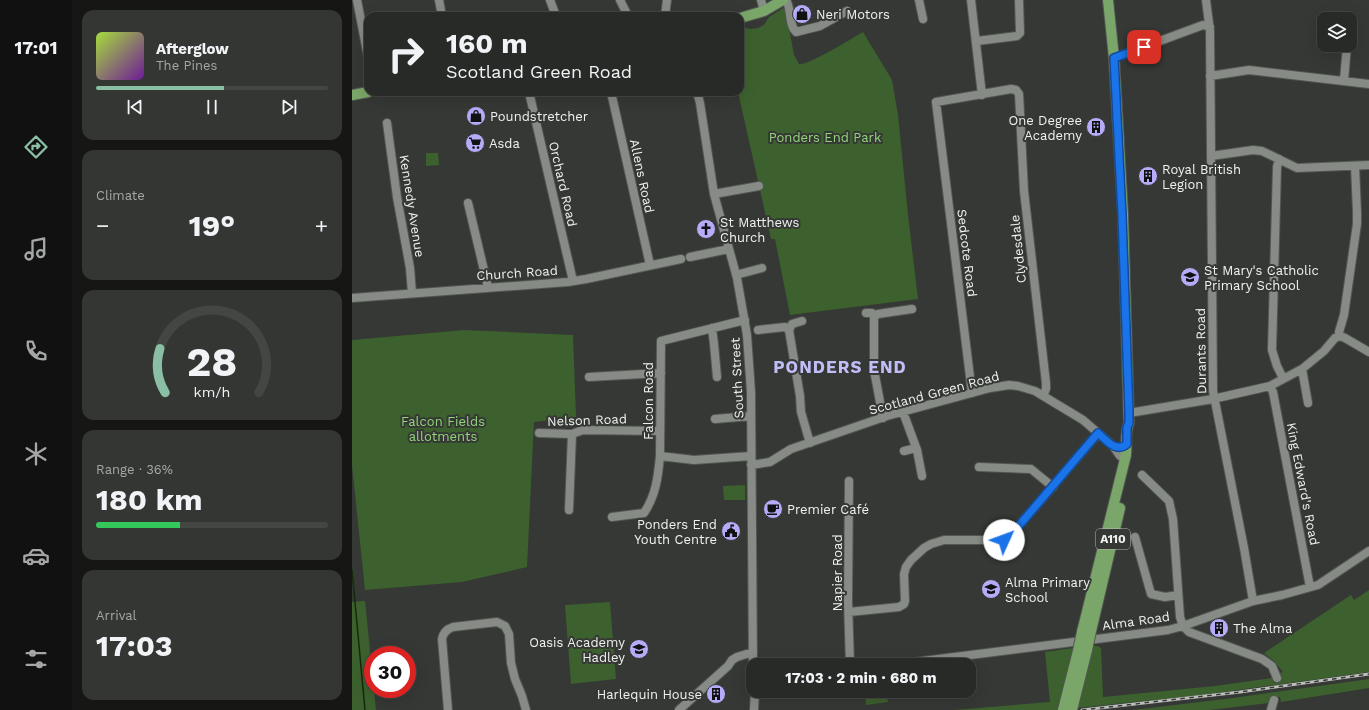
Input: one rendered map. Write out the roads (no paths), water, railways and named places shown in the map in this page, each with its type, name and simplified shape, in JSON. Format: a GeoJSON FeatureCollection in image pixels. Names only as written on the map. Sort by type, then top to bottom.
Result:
{"type":"FeatureCollection","features":[{"type":"Feature","properties":{"kind":"main road"},"geometry":{"type":"LineString","coordinates":[[744,17],[764,10],[783,0]]}},
{"type":"Feature","properties":{"kind":"main road","name":"A110"},"geometry":{"type":"LineString","coordinates":[[1072,710],[1071,699],[1082,650],[1131,461],[1130,445],[1132,431],[1129,423],[1122,215],[1114,58],[1108,0]]}},
{"type":"Feature","properties":{"kind":"main road"},"geometry":{"type":"LineString","coordinates":[[352,94],[364,92]]}},
{"type":"Feature","properties":{"kind":"main road"},"geometry":{"type":"LineString","coordinates":[[1125,458],[1128,458],[1130,445]]}},
{"type":"Feature","properties":{"kind":"main road","name":"A110"},"geometry":{"type":"LineString","coordinates":[[1087,631],[1125,458]]}},
{"type":"Feature","properties":{"kind":"main road","name":"A110"},"geometry":{"type":"LineString","coordinates":[[1063,710],[1071,699]]}},
{"type":"Feature","properties":{"kind":"street"},"geometry":{"type":"LineString","coordinates":[[357,0],[364,36]]}},
{"type":"Feature","properties":{"kind":"street"},"geometry":{"type":"LineString","coordinates":[[438,0],[441,12]]}},
{"type":"Feature","properties":{"kind":"street"},"geometry":{"type":"LineString","coordinates":[[550,0],[554,12]]}},
{"type":"Feature","properties":{"kind":"street"},"geometry":{"type":"LineString","coordinates":[[620,0],[626,12]]}},
{"type":"Feature","properties":{"kind":"street"},"geometry":{"type":"LineString","coordinates":[[666,12],[667,0]]}},
{"type":"Feature","properties":{"kind":"street"},"geometry":{"type":"LineString","coordinates":[[762,0],[764,10]]}},
{"type":"Feature","properties":{"kind":"street"},"geometry":{"type":"LineString","coordinates":[[786,0],[790,11],[792,28],[794,31],[798,32],[820,26],[847,11]]}},
{"type":"Feature","properties":{"kind":"street"},"geometry":{"type":"LineString","coordinates":[[920,0],[923,19]]}},
{"type":"Feature","properties":{"kind":"street"},"geometry":{"type":"LineString","coordinates":[[972,0],[982,95]]}},
{"type":"Feature","properties":{"kind":"street"},"geometry":{"type":"LineString","coordinates":[[977,41],[1018,36],[1020,33],[1019,0]]}},
{"type":"Feature","properties":{"kind":"street","name":"Durants Road"},"geometry":{"type":"LineString","coordinates":[[1206,0],[1210,27],[1213,399],[1244,548],[1253,601]]}},
{"type":"Feature","properties":{"kind":"street"},"geometry":{"type":"LineString","coordinates":[[1114,58],[1203,25],[1210,27]]}},
{"type":"Feature","properties":{"kind":"street"},"geometry":{"type":"LineString","coordinates":[[1344,81],[1346,52]]}},
{"type":"Feature","properties":{"kind":"street"},"geometry":{"type":"LineString","coordinates":[[1210,76],[1249,70],[1369,84]]}},
{"type":"Feature","properties":{"kind":"street","name":"Clydesdale"},"geometry":{"type":"LineString","coordinates":[[982,95],[1016,90],[1019,94],[1024,191],[1046,384],[1046,389],[1043,396]]}},
{"type":"Feature","properties":{"kind":"street","name":"Sedcote Road"},"geometry":{"type":"LineString","coordinates":[[972,393],[936,102],[982,95]]}},
{"type":"Feature","properties":{"kind":"street","name":"Orchard Road"},"geometry":{"type":"LineString","coordinates":[[531,96],[573,281]]}},
{"type":"Feature","properties":{"kind":"street","name":"Allens Road"},"geometry":{"type":"LineString","coordinates":[[612,96],[650,265]]}},
{"type":"Feature","properties":{"kind":"street","name":"South Street"},"geometry":{"type":"LineString","coordinates":[[698,96],[714,194],[730,249],[745,320],[750,371],[753,658]]}},
{"type":"Feature","properties":{"kind":"street","name":"Kennedy Avenue"},"geometry":{"type":"LineString","coordinates":[[387,123],[397,197],[410,268],[412,293]]}},
{"type":"Feature","properties":{"kind":"street"},"geometry":{"type":"LineString","coordinates":[[1211,156],[1253,150],[1262,151],[1297,168],[1369,165]]}},
{"type":"Feature","properties":{"kind":"street"},"geometry":{"type":"LineString","coordinates":[[1279,159],[1277,167],[1272,350],[1283,378]]}},
{"type":"Feature","properties":{"kind":"street"},"geometry":{"type":"LineString","coordinates":[[1340,336],[1339,332],[1344,315],[1357,224],[1358,212],[1355,166]]}},
{"type":"Feature","properties":{"kind":"street"},"geometry":{"type":"LineString","coordinates":[[714,194],[758,186]]}},
{"type":"Feature","properties":{"kind":"street"},"geometry":{"type":"LineString","coordinates":[[468,203],[488,287]]}},
{"type":"Feature","properties":{"kind":"street"},"geometry":{"type":"LineString","coordinates":[[690,257],[730,249]]}},
{"type":"Feature","properties":{"kind":"street","name":"Church Road"},"geometry":{"type":"LineString","coordinates":[[352,298],[586,280],[681,259]]}},
{"type":"Feature","properties":{"kind":"street"},"geometry":{"type":"LineString","coordinates":[[736,275],[762,268]]}},
{"type":"Feature","properties":{"kind":"street"},"geometry":{"type":"LineString","coordinates":[[883,418],[874,370],[870,315],[912,309]]}},
{"type":"Feature","properties":{"kind":"street","name":"Falcon Road"},"geometry":{"type":"LineString","coordinates":[[745,320],[661,341],[660,456],[694,460],[751,456]]}},
{"type":"Feature","properties":{"kind":"street"},"geometry":{"type":"LineString","coordinates":[[802,321],[792,324],[789,330],[800,396],[801,412],[810,443]]}},
{"type":"Feature","properties":{"kind":"street"},"geometry":{"type":"LineString","coordinates":[[758,330],[785,327],[789,330]]}},
{"type":"Feature","properties":{"kind":"street"},"geometry":{"type":"LineString","coordinates":[[712,328],[715,373]]}},
{"type":"Feature","properties":{"kind":"street"},"geometry":{"type":"LineString","coordinates":[[1129,413],[1213,399],[1270,386],[1302,368],[1324,351],[1335,338],[1340,336],[1369,352]]}},
{"type":"Feature","properties":{"kind":"street"},"geometry":{"type":"LineString","coordinates":[[1302,368],[1308,403]]}},
{"type":"Feature","properties":{"kind":"street"},"geometry":{"type":"LineString","coordinates":[[589,377],[661,373]]}},
{"type":"Feature","properties":{"kind":"street","name":"Scotland Green Road"},"geometry":{"type":"LineString","coordinates":[[752,465],[770,462],[788,451],[883,418],[972,393],[1009,385],[1027,388],[1083,420],[1113,446],[1120,456],[1125,458]]}},
{"type":"Feature","properties":{"kind":"street","name":"King Edward's Road"},"geometry":{"type":"LineString","coordinates":[[1270,386],[1273,392],[1310,587]]}},
{"type":"Feature","properties":{"kind":"street"},"geometry":{"type":"LineString","coordinates":[[903,412],[916,448],[922,476]]}},
{"type":"Feature","properties":{"kind":"street"},"geometry":{"type":"LineString","coordinates":[[719,420],[751,416]]}},
{"type":"Feature","properties":{"kind":"street","name":"Nelson Road"},"geometry":{"type":"LineString","coordinates":[[539,433],[572,434],[583,430],[660,431]]}},
{"type":"Feature","properties":{"kind":"street"},"geometry":{"type":"LineString","coordinates":[[849,612],[901,606],[905,601],[904,574],[906,568],[918,552],[931,544],[944,540],[1000,540],[1008,538],[1098,433]]}},
{"type":"Feature","properties":{"kind":"street"},"geometry":{"type":"LineString","coordinates":[[569,510],[572,434]]}},
{"type":"Feature","properties":{"kind":"street"},"geometry":{"type":"LineString","coordinates":[[1113,446],[1118,448],[1130,445]]}},
{"type":"Feature","properties":{"kind":"street"},"geometry":{"type":"LineString","coordinates":[[904,451],[916,448]]}},
{"type":"Feature","properties":{"kind":"street"},"geometry":{"type":"LineString","coordinates":[[612,517],[644,513],[651,502],[658,479],[660,456]]}},
{"type":"Feature","properties":{"kind":"street"},"geometry":{"type":"LineString","coordinates":[[979,467],[1031,469],[1053,487]]}},
{"type":"Feature","properties":{"kind":"street"},"geometry":{"type":"LineString","coordinates":[[1142,475],[1168,501],[1171,508],[1180,617],[1183,626],[1189,632],[1262,659],[1272,666],[1277,678]]}},
{"type":"Feature","properties":{"kind":"street","name":"Napier Road"},"geometry":{"type":"LineString","coordinates":[[850,482],[850,658]]}},
{"type":"Feature","properties":{"kind":"street"},"geometry":{"type":"LineString","coordinates":[[1135,537],[1151,594],[1165,597],[1178,595]]}},
{"type":"Feature","properties":{"kind":"street","name":"Alma Road"},"geometry":{"type":"LineString","coordinates":[[946,658],[1168,630],[1253,601],[1310,587],[1324,582],[1369,551]]}},
{"type":"Feature","properties":{"kind":"street"},"geometry":{"type":"LineString","coordinates":[[448,710],[442,639],[443,635],[448,628],[497,622],[505,626],[509,634],[511,663],[515,680],[526,710]]}},
{"type":"Feature","properties":{"kind":"street"},"geometry":{"type":"LineString","coordinates":[[679,710],[728,666],[732,660],[753,652]]}},
{"type":"Feature","properties":{"kind":"street"},"geometry":{"type":"LineString","coordinates":[[754,710],[755,698]]}},
{"type":"Feature","properties":{"kind":"street"},"geometry":{"type":"LineString","coordinates":[[1271,710],[1274,700]]}},
{"type":"Feature","properties":{"kind":"waterway"},"geometry":{"type":"LineString","coordinates":[[352,570],[365,710]]}},
{"type":"Feature","properties":{"kind":"railway"},"geometry":{"type":"LineString","coordinates":[[1082,710],[1240,692],[1369,674]]}},
{"type":"Feature","properties":{"kind":"place","name":"Neri Motors"},"geometry":{"type":"Point","coordinates":[802,14]}},
{"type":"Feature","properties":{"kind":"place","name":"Poundstretcher"},"geometry":{"type":"Point","coordinates":[476,116]}},
{"type":"Feature","properties":{"kind":"place","name":"One Degree Academy"},"geometry":{"type":"Point","coordinates":[1096,127]}},
{"type":"Feature","properties":{"kind":"place","name":"Asda"},"geometry":{"type":"Point","coordinates":[475,143]}},
{"type":"Feature","properties":{"kind":"place","name":"Royal British Legion"},"geometry":{"type":"Point","coordinates":[1148,176]}},
{"type":"Feature","properties":{"kind":"place","name":"St Matthews Church"},"geometry":{"type":"Point","coordinates":[706,229]}},
{"type":"Feature","properties":{"kind":"place","name":"St Mary's Catholic Primary School"},"geometry":{"type":"Point","coordinates":[1190,277]}},
{"type":"Feature","properties":{"kind":"place","name":"Premier Café"},"geometry":{"type":"Point","coordinates":[773,509]}},
{"type":"Feature","properties":{"kind":"place","name":"Ponders End Youth Centre"},"geometry":{"type":"Point","coordinates":[731,531]}},
{"type":"Feature","properties":{"kind":"place","name":"Alma Primary School"},"geometry":{"type":"Point","coordinates":[991,589]}},
{"type":"Feature","properties":{"kind":"place","name":"The Alma"},"geometry":{"type":"Point","coordinates":[1219,628]}},
{"type":"Feature","properties":{"kind":"place","name":"Oasis Academy Hadley"},"geometry":{"type":"Point","coordinates":[639,649]}},
{"type":"Feature","properties":{"kind":"place","name":"Harlequin House"},"geometry":{"type":"Point","coordinates":[716,694]}},
{"type":"Feature","properties":{"kind":"district","name":"PONDERS END"},"geometry":{"type":"Point","coordinates":[840,367]}},
{"type":"Feature","properties":{"kind":"park label","name":"Ponders End Park"},"geometry":{"type":"Point","coordinates":[825,137]}},
{"type":"Feature","properties":{"kind":"park label","name":"Falcon Fields allotments"},"geometry":{"type":"Point","coordinates":[443,428]}}]}
